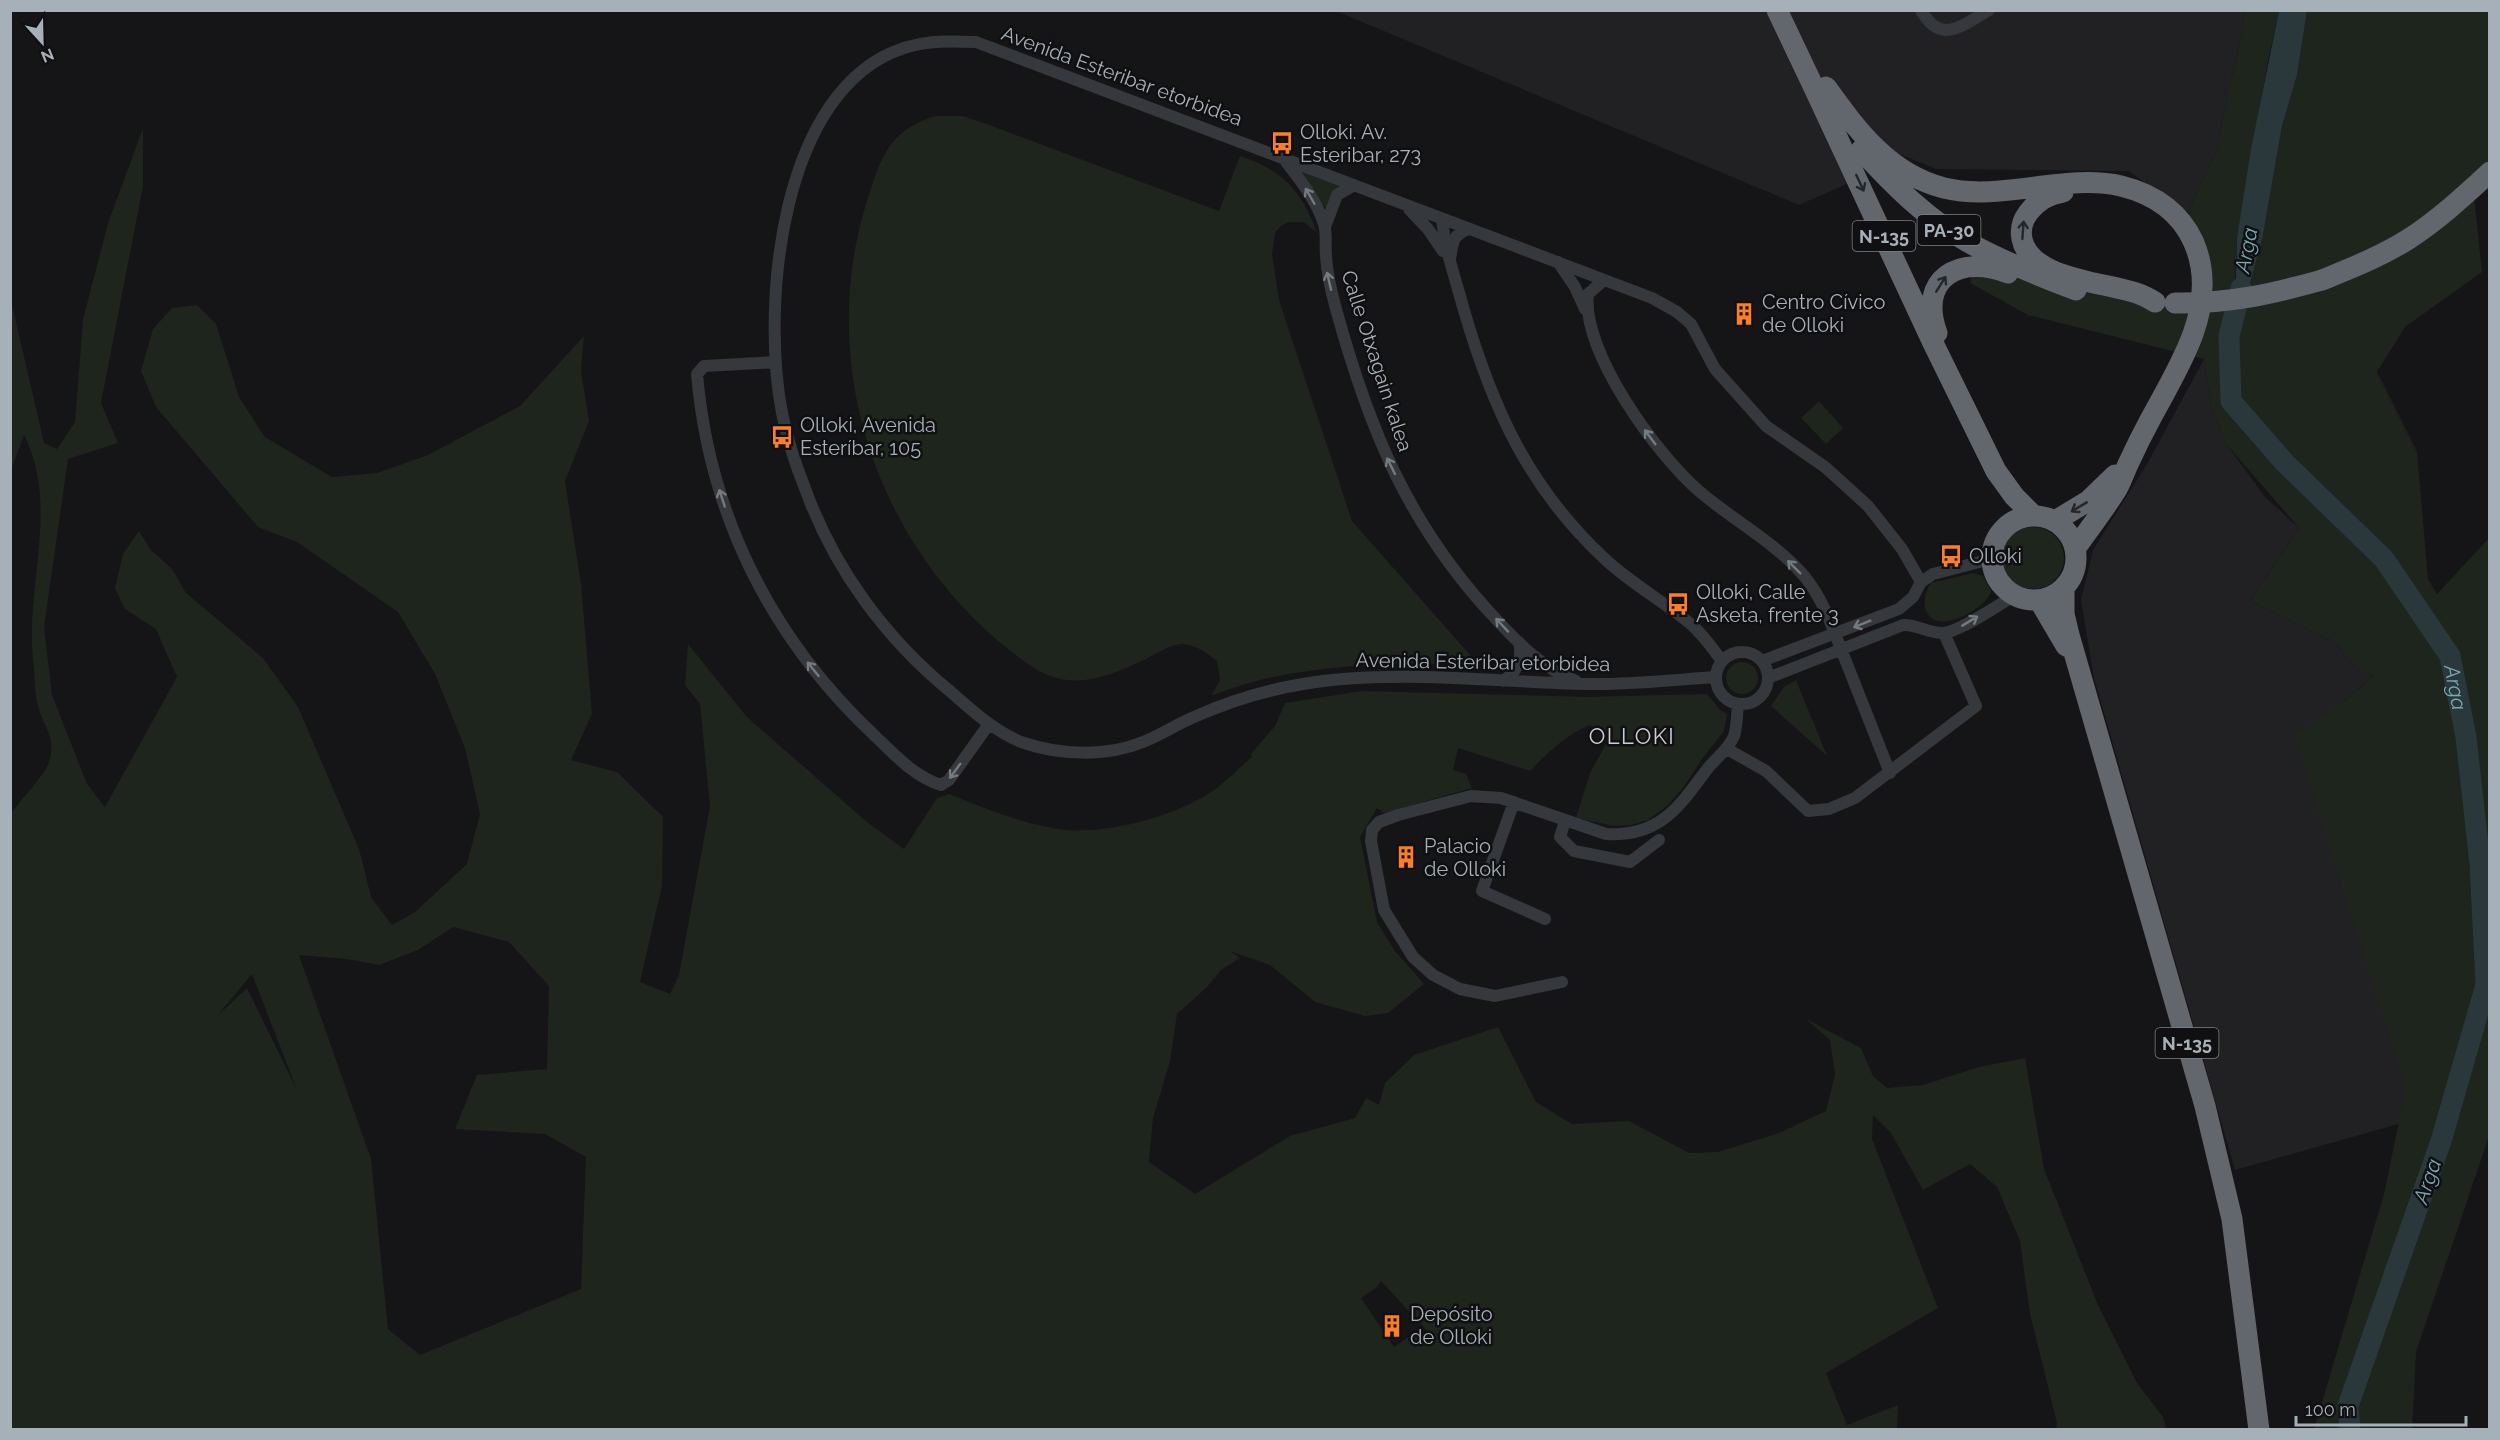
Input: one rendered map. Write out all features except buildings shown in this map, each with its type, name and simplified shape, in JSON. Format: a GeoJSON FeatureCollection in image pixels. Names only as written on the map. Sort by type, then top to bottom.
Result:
{"type":"FeatureCollection","features":[{"type":"Feature","properties":{"kind":"highway","name":"PA-30"},"geometry":{"type":"LineString","coordinates":[[1777,10],[1848,133],[1890,182],[1924,212],[1964,240],[2004,261],[2076,290],[2165,303],[2214,304],[2272,294],[2322,280],[2361,264],[2407,240],[2450,208],[2490,172]]}},
{"type":"Feature","properties":{"kind":"highway","name":"PA-30"},"geometry":{"type":"LineString","coordinates":[[1790,10],[1821,89]]}},
{"type":"Feature","properties":{"kind":"highway"},"geometry":{"type":"LineString","coordinates":[[1821,89],[1861,135],[1907,173],[1925,181],[1946,188],[1984,191],[2090,184],[2117,186],[2139,191],[2157,200],[2176,214],[2189,230],[2197,247],[2201,270],[2202,298],[2193,334],[2118,488],[2075,549],[2064,529],[2055,521],[2034,516],[2015,520],[2006,526],[1995,540],[1991,558],[1998,580],[2014,596],[2026,600],[2039,600],[2053,596],[2064,587]]}},
{"type":"Feature","properties":{"kind":"highway","name":"N-135"},"geometry":{"type":"LineString","coordinates":[[1821,89],[1933,343],[1953,379],[1996,471],[2014,496],[2034,516]]}},
{"type":"Feature","properties":{"kind":"highway"},"geometry":{"type":"LineString","coordinates":[[2165,303],[2055,272],[2033,260],[2023,244],[2021,235],[2024,218],[2036,204],[2057,193],[2099,190],[2141,198],[2174,220],[2182,231],[2201,270]]}},
{"type":"Feature","properties":{"kind":"highway"},"geometry":{"type":"LineString","coordinates":[[1953,379],[1933,321],[1933,299],[1940,282],[1952,270],[1975,265],[1999,269],[2039,285],[2076,290]]}},
{"type":"Feature","properties":{"kind":"highway"},"geometry":{"type":"LineString","coordinates":[[2055,521],[2088,501],[2130,460]]}},
{"type":"Feature","properties":{"kind":"highway","name":"N-135"},"geometry":{"type":"LineString","coordinates":[[1996,471],[2006,526]]}},
{"type":"Feature","properties":{"kind":"highway","name":"N-135"},"geometry":{"type":"LineString","coordinates":[[2075,549],[2074,570],[2064,587],[2064,614],[2169,979],[2222,1175],[2232,1219],[2259,1430]]}},
{"type":"Feature","properties":{"kind":"highway","name":"N-135"},"geometry":{"type":"LineString","coordinates":[[2039,600],[2077,665]]}},
{"type":"Feature","properties":{"kind":"street"},"geometry":{"type":"LineString","coordinates":[[1921,10],[1930,24],[1937,29],[1954,29],[1989,10]]}},
{"type":"Feature","properties":{"kind":"street","name":"Avenida Esteribar etorbidea"},"geometry":{"type":"LineString","coordinates":[[1716,677],[1582,684],[1368,677],[1302,684],[1228,704],[1195,716],[1141,743],[1086,753],[1051,750],[1020,742],[989,724],[924,671],[863,601],[841,565],[811,503],[782,413],[776,362],[776,296],[782,244],[796,177],[813,132],[831,101],[869,66],[901,48],[937,40],[976,42],[1652,298],[1677,312],[1691,324],[1715,369],[1766,426],[1833,474],[1868,506],[1902,549],[1921,582]]}},
{"type":"Feature","properties":{"kind":"street","name":"Calle Otxagain kalea"},"geometry":{"type":"LineString","coordinates":[[1283,158],[1310,193],[1325,227]]}},
{"type":"Feature","properties":{"kind":"street","name":"Calle Otxagain kalea"},"geometry":{"type":"LineString","coordinates":[[1354,184],[1337,195],[1325,227],[1327,274],[1360,386],[1388,463],[1437,549],[1475,596],[1542,663],[1582,684]]}},
{"type":"Feature","properties":{"kind":"street"},"geometry":{"type":"LineString","coordinates":[[1405,204],[1428,229],[1449,263]]}},
{"type":"Feature","properties":{"kind":"street"},"geometry":{"type":"LineString","coordinates":[[1442,219],[1449,263],[1491,394],[1509,433],[1536,479],[1591,545],[1631,581],[1695,627],[1722,661]]}},
{"type":"Feature","properties":{"kind":"street"},"geometry":{"type":"LineString","coordinates":[[1449,263],[1453,240],[1459,232],[1469,228]]}},
{"type":"Feature","properties":{"kind":"street"},"geometry":{"type":"LineString","coordinates":[[1557,262],[1575,287],[1607,366],[1627,406],[1663,454],[1699,491],[1779,552],[1805,578],[1826,609],[1890,773]]}},
{"type":"Feature","properties":{"kind":"street"},"geometry":{"type":"LineString","coordinates":[[1586,310],[1588,294],[1604,280]]}},
{"type":"Feature","properties":{"kind":"street"},"geometry":{"type":"LineString","coordinates":[[776,362],[704,366],[697,374],[706,444],[735,537],[785,633],[852,714],[924,780],[940,785],[949,780],[989,724]]}},
{"type":"Feature","properties":{"kind":"street"},"geometry":{"type":"LineString","coordinates":[[1762,661],[1899,609],[1913,597],[1921,582],[1933,574],[1991,558]]}},
{"type":"Feature","properties":{"kind":"street"},"geometry":{"type":"LineString","coordinates":[[1768,678],[1903,625],[1944,633],[2014,596]]}},
{"type":"Feature","properties":{"kind":"street"},"geometry":{"type":"LineString","coordinates":[[1913,597],[1912,611],[1922,627]]}},
{"type":"Feature","properties":{"kind":"street"},"geometry":{"type":"LineString","coordinates":[[1727,748],[1766,771],[1808,811],[1829,809],[1855,798],[1976,706],[1944,633]]}},
{"type":"Feature","properties":{"kind":"street"},"geometry":{"type":"LineString","coordinates":[[1503,681],[1513,675],[1518,667],[1521,651],[1519,642]]}},
{"type":"Feature","properties":{"kind":"street"},"geometry":{"type":"LineString","coordinates":[[1738,652],[1747,652],[1762,661],[1768,678],[1762,694],[1755,700],[1738,704],[1724,698],[1719,692],[1716,677],[1722,661],[1738,652]]}},
{"type":"Feature","properties":{"kind":"street"},"geometry":{"type":"LineString","coordinates":[[1562,982],[1495,996],[1460,989],[1433,975],[1413,957],[1384,910],[1371,841],[1372,830],[1379,822],[1471,796],[1501,798],[1606,834],[1623,835],[1640,832],[1664,820],[1678,808],[1727,748],[1735,734],[1738,704]]}},
{"type":"Feature","properties":{"kind":"street"},"geometry":{"type":"LineString","coordinates":[[1514,802],[1482,891],[1545,919]]}},
{"type":"Feature","properties":{"kind":"street"},"geometry":{"type":"LineString","coordinates":[[1565,821],[1560,837],[1574,851],[1630,862],[1659,840]]}},
{"type":"Feature","properties":{"kind":"shaded area"},"geometry":{"type":"Polygon","coordinates":[[[1336,11],[2244,11],[2243,26],[2215,154],[2188,212],[2183,211],[2129,171],[1936,169],[1848,133],[1849,183],[1799,205],[1336,11]]]}},
{"type":"Feature","properties":{"kind":"shaded area"},"geometry":{"type":"Polygon","coordinates":[[[2244,11],[2279,11],[2268,60],[2237,238],[2234,300],[2263,235],[2282,126],[2297,75],[2307,11],[2489,11],[2489,172],[2473,187],[2482,272],[2405,327],[2377,372],[2417,452],[2428,579],[2437,594],[2490,537],[2489,1136],[2416,1352],[2412,1429],[2314,1429],[2384,1194],[2402,1107],[2404,1083],[2294,735],[2344,702],[2374,675],[2360,671],[2331,640],[2250,601],[2299,528],[2227,445],[2211,408],[2204,359],[2028,315],[1970,283],[1975,265],[2097,295],[2155,302],[2214,303],[2206,244],[2188,212],[2215,154],[2243,26],[2244,11]]]}},
{"type":"Feature","properties":{"kind":"shaded area"},"geometry":{"type":"Polygon","coordinates":[[[935,116],[963,116],[984,123],[1219,211],[1240,156],[1268,168],[1289,184],[1305,205],[1317,233],[1304,222],[1288,222],[1275,233],[1272,254],[1279,300],[1352,521],[1478,664],[1376,665],[1309,671],[1243,685],[1211,696],[1220,680],[1217,661],[1196,647],[1181,644],[1173,646],[1132,666],[1101,677],[1071,680],[1056,678],[1025,662],[975,620],[933,571],[899,517],[873,458],[856,396],[849,333],[852,268],[866,204],[881,161],[896,139],[906,130],[935,116]]]}},
{"type":"Feature","properties":{"kind":"shaded area"},"geometry":{"type":"Polygon","coordinates":[[[143,128],[143,186],[101,403],[118,443],[68,459],[44,627],[52,695],[87,784],[105,807],[177,677],[156,629],[125,609],[115,588],[123,554],[139,531],[151,550],[172,569],[186,593],[263,658],[298,707],[359,849],[371,897],[392,925],[415,912],[467,864],[480,814],[465,748],[435,674],[398,612],[297,542],[258,527],[156,407],[141,371],[153,329],[172,308],[197,305],[216,324],[239,397],[265,437],[332,477],[377,473],[428,455],[520,406],[584,336],[581,371],[589,421],[565,481],[581,584],[592,714],[571,760],[617,772],[663,817],[662,886],[640,982],[670,994],[679,975],[710,806],[700,704],[685,685],[688,644],[747,717],[867,822],[904,849],[937,798],[949,794],[1030,823],[1058,829],[1095,830],[1158,817],[1211,792],[1253,756],[1250,755],[1275,726],[1285,703],[1362,691],[1588,697],[1707,694],[1720,710],[1727,714],[1724,731],[1683,788],[1667,806],[1648,820],[1631,825],[1614,826],[1576,818],[1590,773],[1607,742],[1590,725],[1565,739],[1530,771],[1458,748],[1453,770],[1466,774],[1472,788],[1384,813],[1377,808],[1360,837],[1377,922],[1395,951],[1424,984],[1388,1013],[1365,1016],[1315,1002],[1270,965],[1230,951],[1240,958],[1221,970],[1207,987],[1177,1014],[1170,1061],[1153,1118],[1149,1162],[1195,1194],[1290,1136],[1355,1118],[1366,1098],[1379,1105],[1385,1083],[1414,1055],[1498,1027],[1536,1102],[1572,1124],[1629,1121],[1689,1153],[1718,1152],[1779,1133],[1826,1111],[1835,1074],[1830,1040],[1806,1019],[1861,1048],[1873,1076],[1887,1088],[1923,1085],[1979,1067],[2025,1058],[2044,1169],[2098,1305],[2137,1383],[2163,1417],[2166,1429],[2056,1429],[2057,1423],[2030,1314],[2020,1241],[1997,1187],[1970,1164],[1923,1190],[1891,1133],[1873,1115],[1872,1139],[1938,1308],[1826,1373],[1847,1425],[1898,1405],[1897,1429],[11,1429],[11,813],[47,767],[51,745],[35,689],[32,632],[41,518],[34,462],[24,435],[11,470],[10,296],[44,443],[57,449],[75,422],[83,320],[108,223],[143,128]],[[453,927],[418,950],[379,965],[347,959],[299,955],[371,1159],[388,1329],[420,1355],[581,1289],[586,1157],[545,1134],[455,1129],[477,1075],[547,1069],[549,986],[509,942],[453,927]],[[252,974],[218,1015],[247,988],[297,1090],[252,974]],[[1381,1281],[1377,1287],[1361,1298],[1394,1347],[1410,1336],[1429,1333],[1381,1281]]]}},
{"type":"Feature","properties":{"kind":"shaded area"},"geometry":{"type":"Polygon","coordinates":[[[1300,170],[1339,183],[1341,187],[1326,208],[1312,190],[1300,170]]]}},
{"type":"Feature","properties":{"kind":"shaded area"},"geometry":{"type":"Polygon","coordinates":[[[2204,359],[2211,408],[2227,445],[2265,497],[2299,528],[2250,601],[2331,640],[2360,671],[2374,675],[2344,702],[2416,1119],[2235,1170],[2094,678],[2081,600],[2093,550],[2147,464],[2204,359]]]}},
{"type":"Feature","properties":{"kind":"shaded area"},"geometry":{"type":"Polygon","coordinates":[[[1819,401],[1843,428],[1826,444],[1801,418],[1819,401]]]}},
{"type":"Feature","properties":{"kind":"shaded area"},"geometry":{"type":"Polygon","coordinates":[[[2033,527],[2055,536],[2064,558],[2055,580],[2033,589],[2011,580],[2002,558],[2011,536],[2033,527]]]}},
{"type":"Feature","properties":{"kind":"shaded area"},"geometry":{"type":"Polygon","coordinates":[[[1973,573],[1983,576],[1991,591],[1981,605],[1960,618],[1948,621],[1938,621],[1930,616],[1925,600],[1931,583],[1973,573]]]}},
{"type":"Feature","properties":{"kind":"shaded area"},"geometry":{"type":"Polygon","coordinates":[[[1742,662],[1754,666],[1758,678],[1754,690],[1742,694],[1730,690],[1726,678],[1730,666],[1742,662]]]}},
{"type":"Feature","properties":{"kind":"shaded area"},"geometry":{"type":"Polygon","coordinates":[[[1796,680],[1827,756],[1771,706],[1784,687],[1796,680]]]}},
{"type":"Feature","properties":{"kind":"water"},"geometry":{"type":"Polygon","coordinates":[[[2279,11],[2307,11],[2297,75],[2282,126],[2263,235],[2246,298],[2235,315],[2237,238],[2251,149],[2279,11]]]}},
{"type":"Feature","properties":{"kind":"waterway","name":"Arga"},"geometry":{"type":"LineString","coordinates":[[2241,288],[2229,336],[2231,401],[2285,463],[2384,559],[2450,656],[2466,737],[2480,863],[2486,985],[2441,1141],[2348,1406],[2350,1430]]}},
{"type":"Feature","properties":{"kind":"place","name":"Olloki. Av. Esteribar, 273"},"geometry":{"type":"Point","coordinates":[1282,143]}},
{"type":"Feature","properties":{"kind":"place","name":"Centro Cívico de Olloki"},"geometry":{"type":"Point","coordinates":[1744,314]}},
{"type":"Feature","properties":{"kind":"place","name":"Olloki, Avenida Esteríbar, 105"},"geometry":{"type":"Point","coordinates":[782,437]}},
{"type":"Feature","properties":{"kind":"place","name":"Olloki"},"geometry":{"type":"Point","coordinates":[1951,556]}},
{"type":"Feature","properties":{"kind":"place","name":"Olloki, Calle Asketa, frente 3"},"geometry":{"type":"Point","coordinates":[1678,604]}},
{"type":"Feature","properties":{"kind":"place","name":"Palacio de Olloki"},"geometry":{"type":"Point","coordinates":[1406,857]}},
{"type":"Feature","properties":{"kind":"place","name":"Depósito de Olloki"},"geometry":{"type":"Point","coordinates":[1392,1326]}},
{"type":"Feature","properties":{"kind":"district","name":"OLLOKI"},"geometry":{"type":"Point","coordinates":[1632,736]}}]}
